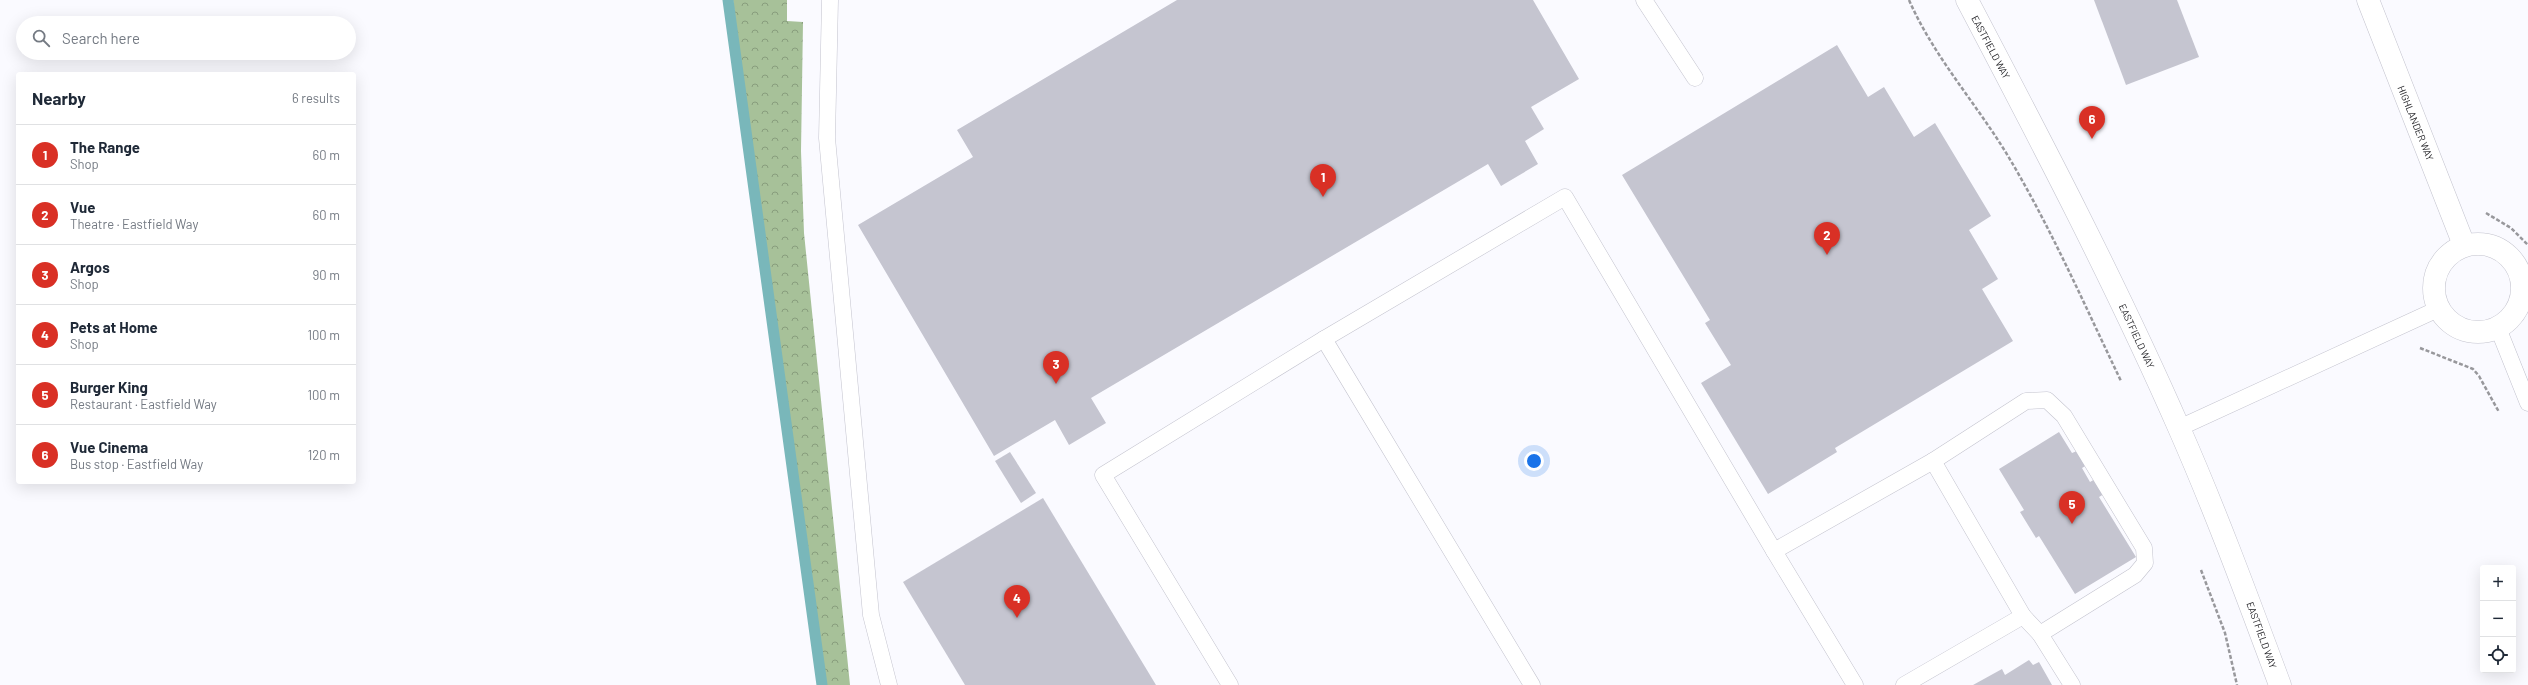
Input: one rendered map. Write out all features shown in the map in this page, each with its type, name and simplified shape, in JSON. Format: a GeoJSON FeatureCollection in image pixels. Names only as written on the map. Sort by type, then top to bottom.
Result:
{"type":"FeatureCollection","features":[{"type":"Feature","properties":{"kind":"street","name":"EASTFIELD WAY"},"geometry":{"type":"LineString","coordinates":[[1967,0],[2093,244],[2179,428],[2237,570],[2280,685]]}},
{"type":"Feature","properties":{"kind":"street","name":"HIGHLANDER WAY"},"geometry":{"type":"LineString","coordinates":[[2368,0],[2464,246]]}},
{"type":"Feature","properties":{"kind":"street"},"geometry":{"type":"LineString","coordinates":[[2479,244],[2494,246],[2506,253],[2516,264],[2522,278],[2523,293],[2519,307],[2511,320],[2498,328],[2482,333],[2464,331],[2449,323],[2438,309],[2434,294],[2435,279],[2440,265],[2451,253],[2464,246],[2479,244]]}},
{"type":"Feature","properties":{"kind":"lane"},"geometry":{"type":"LineString","coordinates":[[830,0],[827,138],[871,615],[889,685]]}},
{"type":"Feature","properties":{"kind":"lane"},"geometry":{"type":"LineString","coordinates":[[1644,0],[1695,78]]}},
{"type":"Feature","properties":{"kind":"lane"},"geometry":{"type":"LineString","coordinates":[[1230,685],[1104,475],[1324,339],[1565,197],[1855,685]]}},
{"type":"Feature","properties":{"kind":"lane"},"geometry":{"type":"LineString","coordinates":[[2179,428],[2438,309]]}},
{"type":"Feature","properties":{"kind":"lane"},"geometry":{"type":"LineString","coordinates":[[2498,328],[2528,403]]}},
{"type":"Feature","properties":{"kind":"lane"},"geometry":{"type":"LineString","coordinates":[[1324,339],[1532,685]]}},
{"type":"Feature","properties":{"kind":"lane"},"geometry":{"type":"LineString","coordinates":[[1774,551],[1933,461],[2026,401],[2047,400],[2064,416],[2144,548],[2145,563],[2135,574],[2040,634]]}},
{"type":"Feature","properties":{"kind":"lane"},"geometry":{"type":"LineString","coordinates":[[1933,461],[2023,616],[2040,634],[2072,685]]}},
{"type":"Feature","properties":{"kind":"lane"},"geometry":{"type":"LineString","coordinates":[[1904,685],[2023,616]]}},
{"type":"Feature","properties":{"kind":"path"},"geometry":{"type":"LineString","coordinates":[[1909,0],[1919,23],[1949,71],[2008,156],[2063,260],[2122,382]]}},
{"type":"Feature","properties":{"kind":"path"},"geometry":{"type":"LineString","coordinates":[[2414,346],[2473,369],[2479,376],[2500,413]]}},
{"type":"Feature","properties":{"kind":"path"},"geometry":{"type":"LineString","coordinates":[[2200,568],[2225,633],[2237,685]]}},
{"type":"Feature","properties":{"kind":"green space"},"geometry":{"type":"Polygon","coordinates":[[[733,0],[787,0],[787,21],[803,22],[801,151],[804,233],[850,685],[818,685],[733,0]]]}},
{"type":"Feature","properties":{"kind":"building"},"geometry":{"type":"Polygon","coordinates":[[[1177,0],[1533,0],[1579,79],[1531,107],[1544,129],[1525,141],[1538,164],[1501,186],[1488,164],[1091,398],[1106,423],[1069,445],[1055,420],[994,456],[858,225],[973,157],[957,130],[1177,0]]]}},
{"type":"Feature","properties":{"kind":"building"},"geometry":{"type":"Polygon","coordinates":[[[2094,0],[2177,0],[2199,57],[2126,85],[2094,0]]]}},
{"type":"Feature","properties":{"kind":"building"},"geometry":{"type":"Polygon","coordinates":[[[1837,45],[1868,97],[1884,87],[1914,137],[1935,123],[1991,216],[1969,230],[1998,279],[1982,289],[2013,341],[1835,448],[1837,452],[1768,494],[1701,383],[1731,365],[1705,323],[1710,320],[1622,175],[1837,45]]]}},
{"type":"Feature","properties":{"kind":"building"},"geometry":{"type":"Polygon","coordinates":[[[2059,432],[2072,453],[2077,451],[2087,465],[2082,468],[2090,482],[2095,479],[2104,494],[2099,497],[2136,557],[2075,594],[2039,536],[2036,538],[2020,512],[2024,510],[1999,469],[2059,432]]]}},
{"type":"Feature","properties":{"kind":"building"},"geometry":{"type":"Polygon","coordinates":[[[1010,452],[1036,493],[1021,503],[995,461],[1010,452]]]}},
{"type":"Feature","properties":{"kind":"building"},"geometry":{"type":"Polygon","coordinates":[[[1043,498],[1156,685],[965,685],[903,582],[1043,498]]]}},
{"type":"Feature","properties":{"kind":"building"},"geometry":{"type":"Polygon","coordinates":[[[2029,660],[2033,665],[2039,662],[2052,685],[1973,685],[2002,669],[2005,675],[2029,660]]]}},
{"type":"Feature","properties":{"kind":"waterway"},"geometry":{"type":"LineString","coordinates":[[728,0],[822,685]]}},
{"type":"Feature","properties":{"kind":"place","name":"Vue Cinema"},"geometry":{"type":"Point","coordinates":[2092,139]}},
{"type":"Feature","properties":{"kind":"place","name":"The Range"},"geometry":{"type":"Point","coordinates":[1323,197]}},
{"type":"Feature","properties":{"kind":"place","name":"Vue"},"geometry":{"type":"Point","coordinates":[1827,255]}},
{"type":"Feature","properties":{"kind":"place","name":"Argos"},"geometry":{"type":"Point","coordinates":[1056,384]}},
{"type":"Feature","properties":{"kind":"place","name":"Burger King"},"geometry":{"type":"Point","coordinates":[2072,524]}},
{"type":"Feature","properties":{"kind":"place","name":"Pets at Home"},"geometry":{"type":"Point","coordinates":[1017,618]}}]}
